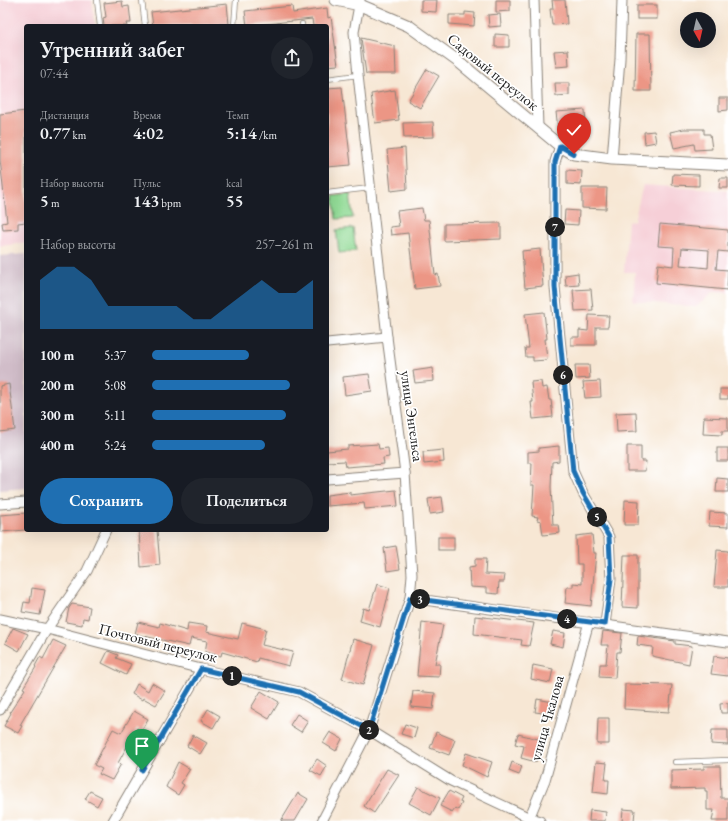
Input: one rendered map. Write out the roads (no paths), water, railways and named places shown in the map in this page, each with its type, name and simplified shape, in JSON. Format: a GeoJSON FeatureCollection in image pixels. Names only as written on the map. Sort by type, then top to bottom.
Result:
{"type":"FeatureCollection","features":[{"type":"Feature","properties":{"kind":"street","name":"Садовый переулок"},"geometry":{"type":"LineString","coordinates":[[336,0],[360,3],[409,26],[459,62],[560,146],[574,154],[612,159],[728,165]]}},
{"type":"Feature","properties":{"kind":"street"},"geometry":{"type":"LineString","coordinates":[[534,0],[538,128]]}},
{"type":"Feature","properties":{"kind":"street"},"geometry":{"type":"LineString","coordinates":[[612,159],[620,59],[622,0]]}},
{"type":"Feature","properties":{"kind":"street","name":"улица Энгельса"},"geometry":{"type":"LineString","coordinates":[[322,821],[369,730],[410,598],[412,575],[405,474],[386,337],[354,32],[360,3]]}},
{"type":"Feature","properties":{"kind":"street"},"geometry":{"type":"LineString","coordinates":[[560,146],[555,162],[555,294],[573,471],[583,493],[609,537],[611,579],[605,624]]}},
{"type":"Feature","properties":{"kind":"street"},"geometry":{"type":"LineString","coordinates":[[329,343],[386,337]]}},
{"type":"Feature","properties":{"kind":"street"},"geometry":{"type":"LineString","coordinates":[[329,479],[405,474]]}},
{"type":"Feature","properties":{"kind":"street"},"geometry":{"type":"LineString","coordinates":[[0,504],[24,502]]}},
{"type":"Feature","properties":{"kind":"street"},"geometry":{"type":"LineString","coordinates":[[0,710],[47,629],[86,572],[105,532]]}},
{"type":"Feature","properties":{"kind":"street"},"geometry":{"type":"LineString","coordinates":[[410,598],[728,642]]}},
{"type":"Feature","properties":{"kind":"street","name":"Почтовый переулок"},"geometry":{"type":"LineString","coordinates":[[0,619],[47,629],[201,669],[299,692],[369,730],[451,781],[529,820],[540,821]]}},
{"type":"Feature","properties":{"kind":"street","name":"улица Чкалова"},"geometry":{"type":"LineString","coordinates":[[529,820],[544,780],[589,622]]}},
{"type":"Feature","properties":{"kind":"street"},"geometry":{"type":"LineString","coordinates":[[113,821],[201,669]]}},
{"type":"Feature","properties":{"kind":"lane"},"geometry":{"type":"LineString","coordinates":[[97,0],[100,24]]}},
{"type":"Feature","properties":{"kind":"lane"},"geometry":{"type":"LineString","coordinates":[[142,0],[145,24]]}},
{"type":"Feature","properties":{"kind":"lane"},"geometry":{"type":"LineString","coordinates":[[234,24],[236,0]]}},
{"type":"Feature","properties":{"kind":"lane"},"geometry":{"type":"LineString","coordinates":[[329,79],[358,75]]}},
{"type":"Feature","properties":{"kind":"lane"},"geometry":{"type":"LineString","coordinates":[[329,193],[370,188]]}},
{"type":"Feature","properties":{"kind":"lane"},"geometry":{"type":"LineString","coordinates":[[676,762],[728,760]]}}]}
